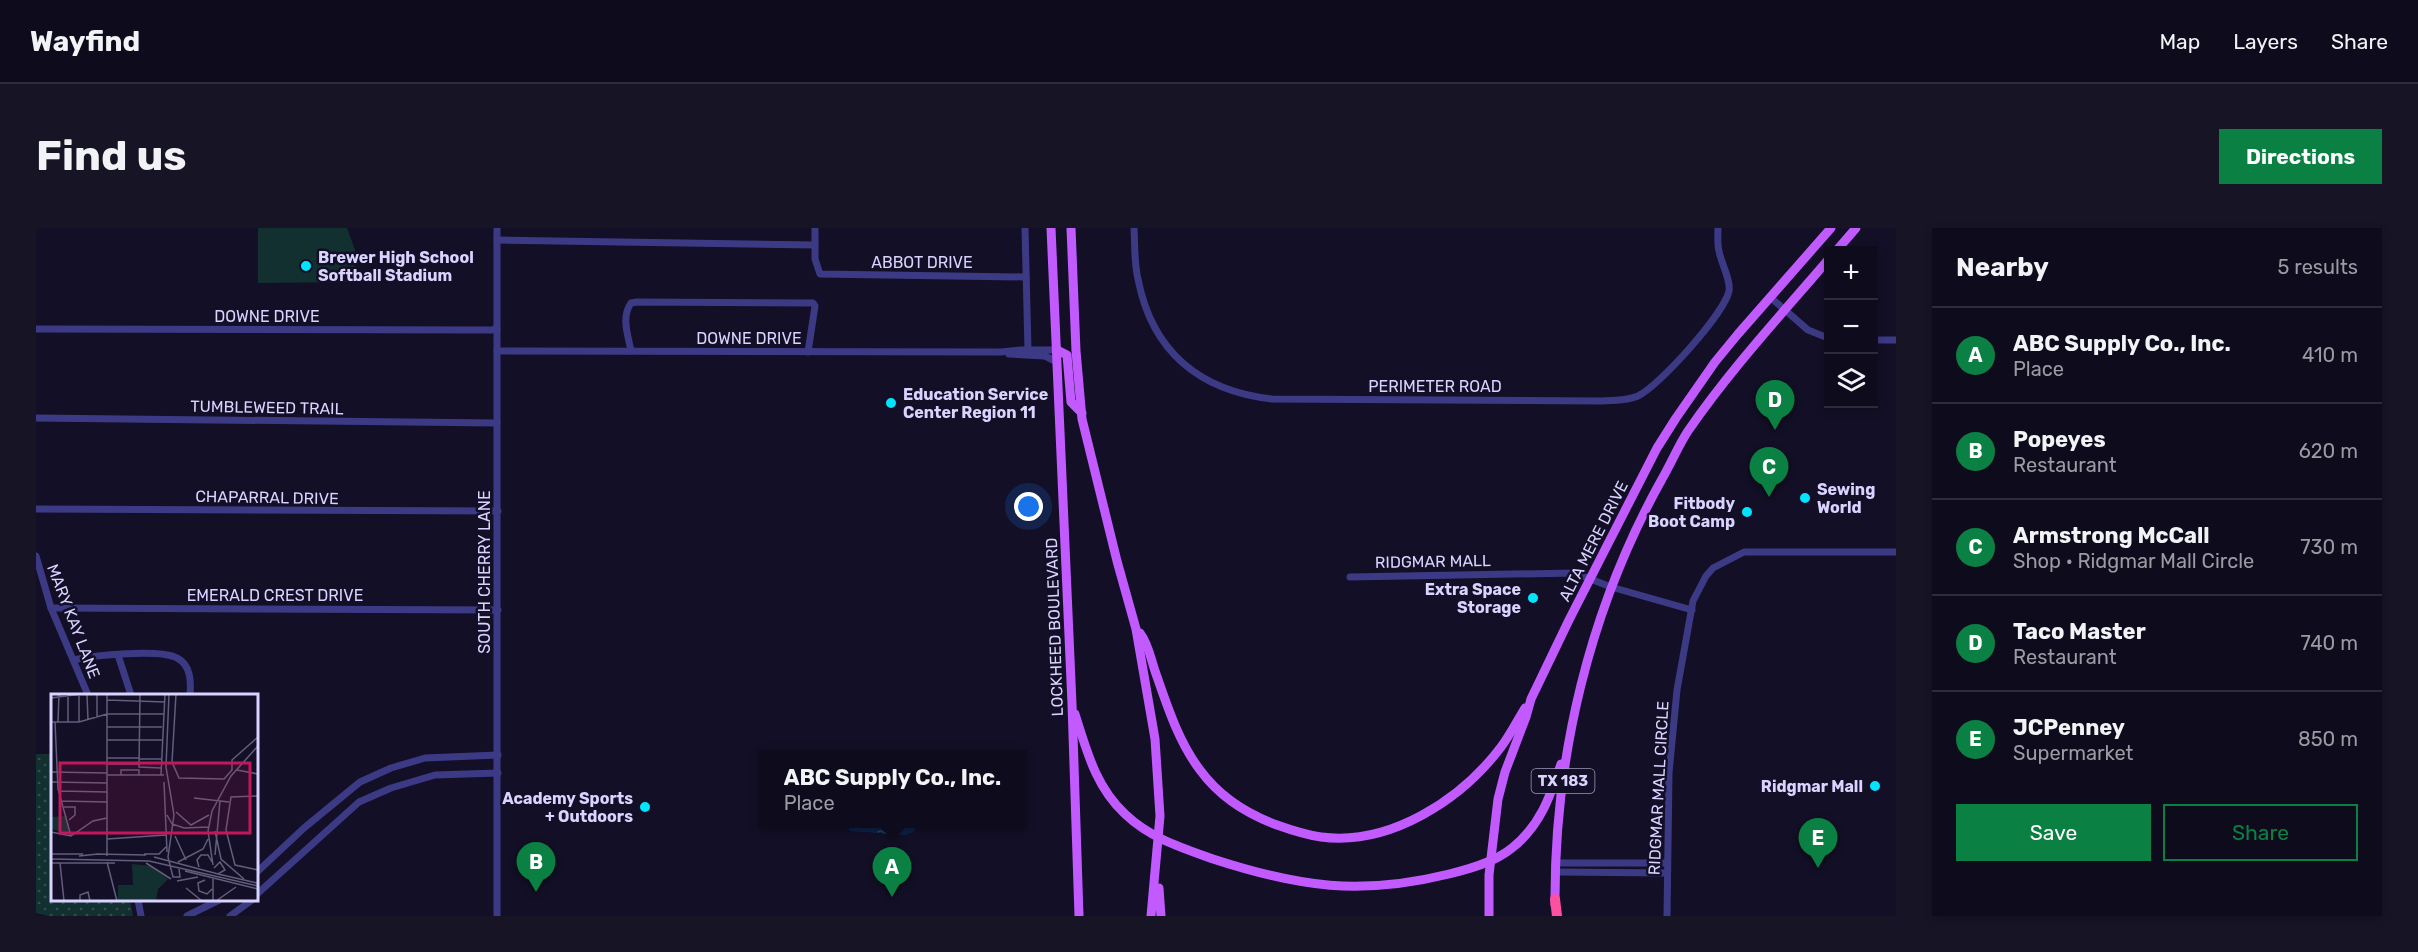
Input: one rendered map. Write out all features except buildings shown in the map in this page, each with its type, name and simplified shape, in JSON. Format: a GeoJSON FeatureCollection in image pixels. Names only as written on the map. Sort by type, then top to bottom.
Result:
{"type":"FeatureCollection","features":[{"type":"Feature","properties":{"kind":"highway"},"geometry":{"type":"LineString","coordinates":[[1555,899],[1556,916]]}},
{"type":"Feature","properties":{"kind":"main road","name":"LOCKHEED BOULEVARD"},"geometry":{"type":"LineString","coordinates":[[1051,228],[1072,704],[1078,916]]}},
{"type":"Feature","properties":{"kind":"main road"},"geometry":{"type":"LineString","coordinates":[[1071,228],[1082,413],[1117,561],[1136,628],[1155,739],[1160,816],[1151,916]]}},
{"type":"Feature","properties":{"kind":"main road","name":"ALTA MERE DRIVE"},"geometry":{"type":"LineString","coordinates":[[1489,916],[1494,828],[1505,772],[1531,699],[1657,448],[1676,418],[1715,362],[1831,228]]}},
{"type":"Feature","properties":{"kind":"main road"},"geometry":{"type":"LineString","coordinates":[[1840,246],[1856,228]]}},
{"type":"Feature","properties":{"kind":"main road","name":"ALTA MERE DRIVE"},"geometry":{"type":"LineString","coordinates":[[1555,899],[1568,741],[1587,661],[1611,587],[1635,531],[1687,433],[1748,350],[1824,265]]}},
{"type":"Feature","properties":{"kind":"main road"},"geometry":{"type":"LineString","coordinates":[[1056,350],[1067,355],[1071,402],[1082,413]]}},
{"type":"Feature","properties":{"kind":"main road"},"geometry":{"type":"LineString","coordinates":[[1136,628],[1143,637],[1186,749],[1205,776],[1232,801],[1248,812],[1292,831],[1321,837],[1341,838],[1387,831],[1408,823],[1448,799],[1500,747],[1531,699]]}},
{"type":"Feature","properties":{"kind":"main road"},"geometry":{"type":"LineString","coordinates":[[1072,704],[1100,784],[1119,808],[1139,826],[1173,845],[1255,873],[1277,879],[1324,886],[1357,888],[1405,884],[1467,870],[1498,858],[1512,848],[1538,821],[1548,804],[1568,741]]}},
{"type":"Feature","properties":{"kind":"main road"},"geometry":{"type":"LineString","coordinates":[[1157,863],[1161,916]]}},
{"type":"Feature","properties":{"kind":"street","name":"SOUTH CHERRY LANE"},"geometry":{"type":"LineString","coordinates":[[497,228],[497,916]]}},
{"type":"Feature","properties":{"kind":"street"},"geometry":{"type":"LineString","coordinates":[[497,240],[815,245],[815,228]]}},
{"type":"Feature","properties":{"kind":"street"},"geometry":{"type":"LineString","coordinates":[[1024,228],[1028,350]]}},
{"type":"Feature","properties":{"kind":"street","name":"PERIMETER ROAD"},"geometry":{"type":"LineString","coordinates":[[1134,228],[1137,277],[1150,320],[1160,337],[1189,369],[1205,380],[1229,391],[1272,399],[1602,401],[1625,400],[1645,392],[1704,331],[1725,303],[1730,288],[1718,248],[1718,228]]}},
{"type":"Feature","properties":{"kind":"street","name":"ABBOT DRIVE"},"geometry":{"type":"LineString","coordinates":[[815,245],[819,273],[846,276],[1026,277]]}},
{"type":"Feature","properties":{"kind":"street"},"geometry":{"type":"LineString","coordinates":[[1770,297],[1808,330],[1824,336]]}},
{"type":"Feature","properties":{"kind":"street"},"geometry":{"type":"LineString","coordinates":[[631,351],[625,320],[626,309],[633,302],[808,303],[815,306],[808,352]]}},
{"type":"Feature","properties":{"kind":"street","name":"DOWNE DRIVE"},"geometry":{"type":"LineString","coordinates":[[36,328],[492,330],[497,328]]}},
{"type":"Feature","properties":{"kind":"street"},"geometry":{"type":"LineString","coordinates":[[1878,340],[1896,340]]}},
{"type":"Feature","properties":{"kind":"street","name":"DOWNE DRIVE"},"geometry":{"type":"LineString","coordinates":[[497,351],[1001,352],[1056,350]]}},
{"type":"Feature","properties":{"kind":"street","name":"DOWNE DRIVE"},"geometry":{"type":"LineString","coordinates":[[1001,352],[1045,356],[1057,362]]}},
{"type":"Feature","properties":{"kind":"street","name":"TUMBLEWEED TRAIL"},"geometry":{"type":"LineString","coordinates":[[36,418],[497,423]]}},
{"type":"Feature","properties":{"kind":"street","name":"CHAPARRAL DRIVE"},"geometry":{"type":"LineString","coordinates":[[36,508],[498,511]]}},
{"type":"Feature","properties":{"kind":"street","name":"RIDGMAR MALL CIRCLE"},"geometry":{"type":"LineString","coordinates":[[1667,916],[1669,773],[1677,690],[1696,593],[1706,576],[1721,563],[1744,552],[1896,552]]}},
{"type":"Feature","properties":{"kind":"street","name":"MARY KAY LANE"},"geometry":{"type":"LineString","coordinates":[[36,556],[51,608],[87,694]]}},
{"type":"Feature","properties":{"kind":"street","name":"RIDGMAR MALL"},"geometry":{"type":"LineString","coordinates":[[1350,577],[1575,573],[1611,587],[1692,610]]}},
{"type":"Feature","properties":{"kind":"street","name":"EMERALD CREST DRIVE"},"geometry":{"type":"LineString","coordinates":[[51,608],[498,610]]}},
{"type":"Feature","properties":{"kind":"street"},"geometry":{"type":"LineString","coordinates":[[74,660],[95,655],[166,655],[178,658],[186,666],[191,680],[190,694]]}},
{"type":"Feature","properties":{"kind":"street"},"geometry":{"type":"LineString","coordinates":[[118,655],[130,694]]}},
{"type":"Feature","properties":{"kind":"street"},"geometry":{"type":"LineString","coordinates":[[258,871],[304,828],[360,782],[391,768],[425,758],[498,755]]}},
{"type":"Feature","properties":{"kind":"street"},"geometry":{"type":"LineString","coordinates":[[258,893],[359,802],[391,788],[435,775],[498,773]]}},
{"type":"Feature","properties":{"kind":"street"},"geometry":{"type":"LineString","coordinates":[[1556,868],[1667,863]]}},
{"type":"Feature","properties":{"kind":"street"},"geometry":{"type":"LineString","coordinates":[[1556,868],[1667,873]]}},
{"type":"Feature","properties":{"kind":"street"},"geometry":{"type":"LineString","coordinates":[[138,901],[141,916]]}},
{"type":"Feature","properties":{"kind":"street"},"geometry":{"type":"LineString","coordinates":[[187,916],[217,901]]}},
{"type":"Feature","properties":{"kind":"street"},"geometry":{"type":"LineString","coordinates":[[230,916],[251,901]]}},
{"type":"Feature","properties":{"kind":"green space","name":"Brewer High School Softball Stadium"},"geometry":{"type":"Polygon","coordinates":[[[258,228],[347,228],[355,250],[355,282],[258,283],[258,228]]]}},
{"type":"Feature","properties":{"kind":"green space"},"geometry":{"type":"Polygon","coordinates":[[[36,754],[51,754],[51,901],[130,901],[133,916],[48,916],[36,913],[36,754]]]}},
{"type":"Feature","properties":{"kind":"water"},"geometry":{"type":"Polygon","coordinates":[[[848,828],[916,828],[913,832],[905,835],[850,831],[848,828]]]}},
{"type":"Feature","properties":{"kind":"place","name":"Brewer High School Softball Stadium"},"geometry":{"type":"Point","coordinates":[306,266]}},
{"type":"Feature","properties":{"kind":"place","name":"Education Service Center Region 11"},"geometry":{"type":"Point","coordinates":[891,403]}},
{"type":"Feature","properties":{"kind":"place","name":"Taco Master"},"geometry":{"type":"Point","coordinates":[1775,430]}},
{"type":"Feature","properties":{"kind":"place","name":"Armstrong McCall"},"geometry":{"type":"Point","coordinates":[1769,497]}},
{"type":"Feature","properties":{"kind":"place","name":"Sewing World"},"geometry":{"type":"Point","coordinates":[1805,498]}},
{"type":"Feature","properties":{"kind":"place","name":"Fitbody Boot Camp"},"geometry":{"type":"Point","coordinates":[1747,512]}},
{"type":"Feature","properties":{"kind":"place","name":"Extra Space Storage"},"geometry":{"type":"Point","coordinates":[1533,598]}},
{"type":"Feature","properties":{"kind":"place","name":"Ridgmar Mall"},"geometry":{"type":"Point","coordinates":[1875,786]}},
{"type":"Feature","properties":{"kind":"place","name":"Academy Sports + Outdoors"},"geometry":{"type":"Point","coordinates":[645,807]}},
{"type":"Feature","properties":{"kind":"place","name":"JCPenney"},"geometry":{"type":"Point","coordinates":[1818,868]}},
{"type":"Feature","properties":{"kind":"place","name":"Popeyes"},"geometry":{"type":"Point","coordinates":[536,892]}},
{"type":"Feature","properties":{"kind":"place","name":"ABC Supply Co., Inc."},"geometry":{"type":"Point","coordinates":[892,897]}}]}
